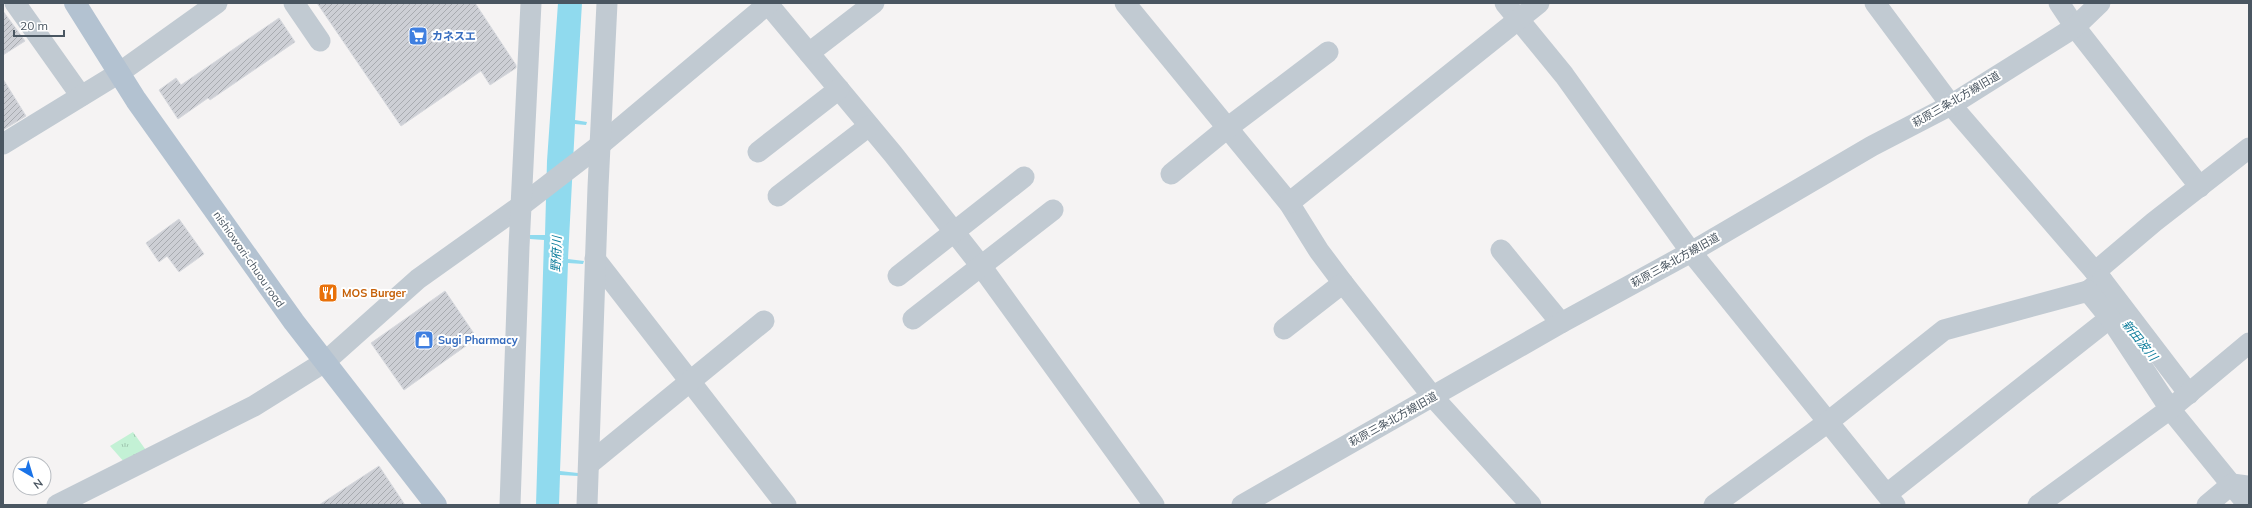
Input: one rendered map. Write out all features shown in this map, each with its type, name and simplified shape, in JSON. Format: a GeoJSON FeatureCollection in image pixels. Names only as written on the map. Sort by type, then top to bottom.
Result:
{"type":"FeatureCollection","features":[{"type":"Feature","properties":{"kind":"main road","name":"nishiowari-chuou road"},"geometry":{"type":"LineString","coordinates":[[75,3],[136,100],[294,322],[326,361],[436,505]]}},
{"type":"Feature","properties":{"kind":"street"},"geometry":{"type":"LineString","coordinates":[[15,3],[81,96]]}},
{"type":"Feature","properties":{"kind":"street"},"geometry":{"type":"LineString","coordinates":[[3,144],[119,72],[217,3]]}},
{"type":"Feature","properties":{"kind":"street"},"geometry":{"type":"LineString","coordinates":[[294,3],[320,41]]}},
{"type":"Feature","properties":{"kind":"street"},"geometry":{"type":"LineString","coordinates":[[510,505],[524,204],[531,3]]}},
{"type":"Feature","properties":{"kind":"street"},"geometry":{"type":"LineString","coordinates":[[587,505],[595,259],[596,147],[607,3]]}},
{"type":"Feature","properties":{"kind":"street"},"geometry":{"type":"LineString","coordinates":[[57,505],[254,406],[326,361],[418,279],[524,204],[596,147],[769,3],[981,266],[1154,505]]}},
{"type":"Feature","properties":{"kind":"street"},"geometry":{"type":"LineString","coordinates":[[809,53],[874,3]]}},
{"type":"Feature","properties":{"kind":"street"},"geometry":{"type":"LineString","coordinates":[[1125,3],[1289,203],[1319,251],[1342,283],[1433,397],[1531,505]]}},
{"type":"Feature","properties":{"kind":"street"},"geometry":{"type":"LineString","coordinates":[[1505,3],[1564,75],[1690,252],[1891,499],[2110,318]]}},
{"type":"Feature","properties":{"kind":"street"},"geometry":{"type":"LineString","coordinates":[[1289,203],[1539,3]]}},
{"type":"Feature","properties":{"kind":"street"},"geometry":{"type":"LineString","coordinates":[[1875,3],[1951,105],[2189,394]]}},
{"type":"Feature","properties":{"kind":"street"},"geometry":{"type":"LineString","coordinates":[[2059,3],[2075,27],[2200,187]]}},
{"type":"Feature","properties":{"kind":"street","name":"萩原三条北方線旧道"},"geometry":{"type":"LineString","coordinates":[[1242,505],[1561,323],[1690,252],[1872,146],[1951,105],[2075,27],[2100,3]]}},
{"type":"Feature","properties":{"kind":"street"},"geometry":{"type":"LineString","coordinates":[[1172,174],[1226,128],[1328,52]]}},
{"type":"Feature","properties":{"kind":"street"},"geometry":{"type":"LineString","coordinates":[[758,152],[839,89]]}},
{"type":"Feature","properties":{"kind":"street"},"geometry":{"type":"LineString","coordinates":[[778,196],[869,126]]}},
{"type":"Feature","properties":{"kind":"street"},"geometry":{"type":"LineString","coordinates":[[1714,505],[1828,422],[1944,330],[2095,281],[2200,187],[2249,148]]}},
{"type":"Feature","properties":{"kind":"street"},"geometry":{"type":"LineString","coordinates":[[898,276],[1024,178]]}},
{"type":"Feature","properties":{"kind":"street"},"geometry":{"type":"LineString","coordinates":[[913,319],[1053,210]]}},
{"type":"Feature","properties":{"kind":"street"},"geometry":{"type":"LineString","coordinates":[[1501,250],[1561,323]]}},
{"type":"Feature","properties":{"kind":"street"},"geometry":{"type":"LineString","coordinates":[[595,259],[786,505]]}},
{"type":"Feature","properties":{"kind":"street"},"geometry":{"type":"LineString","coordinates":[[2095,281],[2110,318],[2170,409],[2241,485],[2248,505]]}},
{"type":"Feature","properties":{"kind":"street"},"geometry":{"type":"LineString","coordinates":[[1284,328],[1342,283]]}},
{"type":"Feature","properties":{"kind":"street"},"geometry":{"type":"LineString","coordinates":[[588,464],[764,322]]}},
{"type":"Feature","properties":{"kind":"street"},"geometry":{"type":"LineString","coordinates":[[2038,505],[2170,409],[2249,342]]}},
{"type":"Feature","properties":{"kind":"street"},"geometry":{"type":"LineString","coordinates":[[2207,505],[2241,485]]}},
{"type":"Feature","properties":{"kind":"green space"},"geometry":{"type":"Polygon","coordinates":[[[133,432],[148,453],[125,463],[110,446],[133,432]]]}},
{"type":"Feature","properties":{"kind":"water","name":"野府川"},"geometry":{"type":"Polygon","coordinates":[[[558,3],[582,3],[575,120],[587,122],[586,125],[575,124],[568,259],[584,261],[583,264],[568,263],[560,471],[578,473],[578,476],[560,475],[559,505],[536,505],[544,240],[530,239],[530,235],[545,235],[547,161],[558,3]]]}},
{"type":"Feature","properties":{"kind":"building","name":"カネスエ"},"geometry":{"type":"Polygon","coordinates":[[[317,3],[475,3],[516,65],[516,68],[490,85],[481,71],[401,126],[317,3]]]}},
{"type":"Feature","properties":{"kind":"building"},"geometry":{"type":"Polygon","coordinates":[[[3,11],[25,41],[3,55],[3,11]]]}},
{"type":"Feature","properties":{"kind":"building"},"geometry":{"type":"Polygon","coordinates":[[[279,18],[295,42],[210,100],[208,98],[178,119],[159,90],[176,78],[181,85],[279,18]]]}},
{"type":"Feature","properties":{"kind":"building"},"geometry":{"type":"Polygon","coordinates":[[[3,79],[26,116],[3,130],[3,79]]]}},
{"type":"Feature","properties":{"kind":"building"},"geometry":{"type":"Polygon","coordinates":[[[179,219],[204,254],[179,272],[167,256],[159,262],[146,243],[179,219]]]}},
{"type":"Feature","properties":{"kind":"building","name":"Sugi Pharmacy"},"geometry":{"type":"Polygon","coordinates":[[[445,291],[477,338],[404,390],[371,343],[445,291]]]}},
{"type":"Feature","properties":{"kind":"building"},"geometry":{"type":"Polygon","coordinates":[[[379,466],[405,505],[319,505],[379,466]]]}},
{"type":"Feature","properties":{"kind":"place","name":"カネスエ"},"geometry":{"type":"Point","coordinates":[418,36]}},
{"type":"Feature","properties":{"kind":"place","name":"MOS Burger"},"geometry":{"type":"Point","coordinates":[328,293]}},
{"type":"Feature","properties":{"kind":"place","name":"Sugi Pharmacy"},"geometry":{"type":"Point","coordinates":[424,340]}},
{"type":"Feature","properties":{"kind":"water label","name":"新田波川"},"geometry":{"type":"Point","coordinates":[2140,340]}}]}
